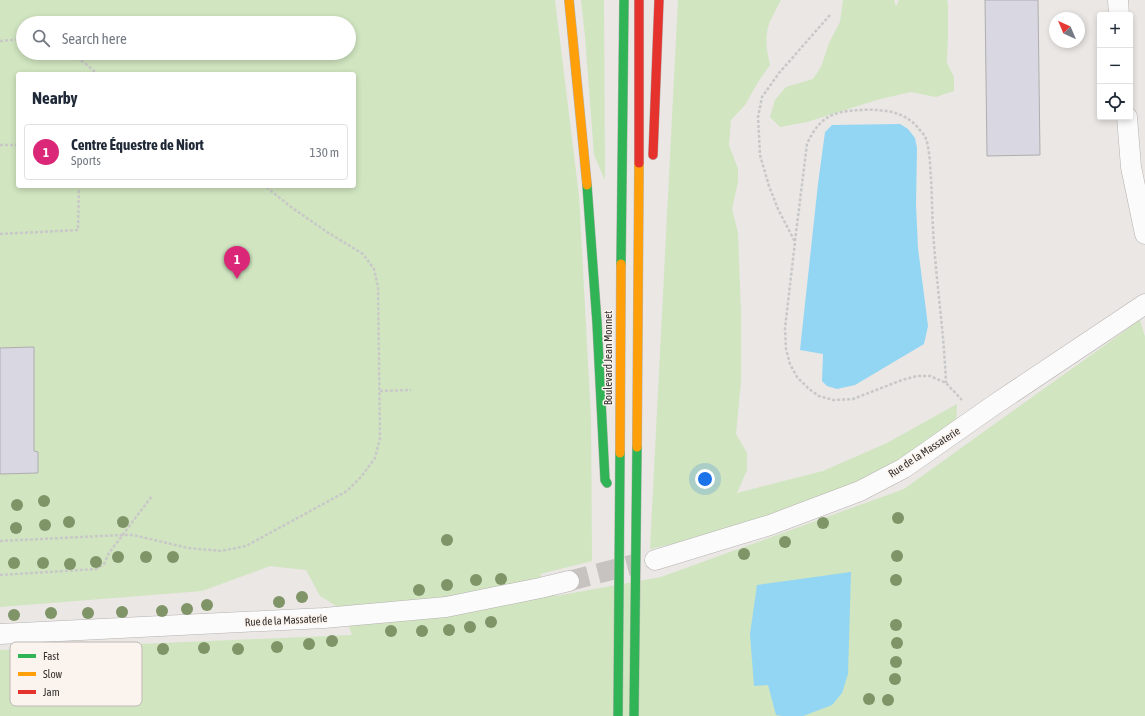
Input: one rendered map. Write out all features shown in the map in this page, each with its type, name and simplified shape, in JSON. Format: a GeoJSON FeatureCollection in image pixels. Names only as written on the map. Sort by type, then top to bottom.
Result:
{"type":"FeatureCollection","features":[{"type":"Feature","properties":{"kind":"main road"},"geometry":{"type":"LineString","coordinates":[[569,0],[586,172],[597,323],[605,480],[619,512]]}},
{"type":"Feature","properties":{"kind":"main road","name":"Boulevard Jean Monnet"},"geometry":{"type":"LineString","coordinates":[[618,716],[621,207],[624,0]]}},
{"type":"Feature","properties":{"kind":"main road"},"geometry":{"type":"LineString","coordinates":[[634,716],[639,228],[639,0]]}},
{"type":"Feature","properties":{"kind":"main road"},"geometry":{"type":"LineString","coordinates":[[652,164],[660,0]]}},
{"type":"Feature","properties":{"kind":"main road"},"geometry":{"type":"LineString","coordinates":[[639,228],[648,210]]}},
{"type":"Feature","properties":{"kind":"street"},"geometry":{"type":"LineString","coordinates":[[1118,0],[1119,12]]}},
{"type":"Feature","properties":{"kind":"street"},"geometry":{"type":"LineString","coordinates":[[1128,120],[1131,167],[1145,234]]}},
{"type":"Feature","properties":{"kind":"street","name":"Rue de la Massaterie"},"geometry":{"type":"LineString","coordinates":[[655,560],[770,525],[860,491],[904,468],[1145,304]]}},
{"type":"Feature","properties":{"kind":"street","name":"Rue de la Massaterie"},"geometry":{"type":"LineString","coordinates":[[0,634],[324,618],[446,607],[540,588],[569,580]]}},
{"type":"Feature","properties":{"kind":"path"},"geometry":{"type":"LineString","coordinates":[[795,242],[778,209],[769,186],[760,155],[758,117],[762,97],[778,73],[830,15]]}},
{"type":"Feature","properties":{"kind":"path"},"geometry":{"type":"LineString","coordinates":[[0,41],[16,40]]}},
{"type":"Feature","properties":{"kind":"path"},"geometry":{"type":"LineString","coordinates":[[80,60],[95,72]]}},
{"type":"Feature","properties":{"kind":"path"},"geometry":{"type":"LineString","coordinates":[[946,383],[945,355],[933,229],[930,163],[924,136],[915,124],[903,116],[889,111],[851,110],[830,115],[820,123],[812,133],[807,144],[785,328],[786,349],[790,364],[796,377],[819,396],[833,400],[853,399],[902,380],[917,376],[930,376],[946,383],[962,401],[973,420]]}},
{"type":"Feature","properties":{"kind":"path"},"geometry":{"type":"LineString","coordinates":[[0,145],[16,145]]}},
{"type":"Feature","properties":{"kind":"path"},"geometry":{"type":"LineString","coordinates":[[0,234],[78,230],[79,188]]}},
{"type":"Feature","properties":{"kind":"path"},"geometry":{"type":"LineString","coordinates":[[0,541],[122,535],[188,548],[221,551],[246,546],[347,491],[361,477],[374,458],[380,438],[378,287],[374,269],[363,254],[327,232],[291,207],[267,188]]}},
{"type":"Feature","properties":{"kind":"path"},"geometry":{"type":"LineString","coordinates":[[380,391],[411,390]]}},
{"type":"Feature","properties":{"kind":"path"},"geometry":{"type":"LineString","coordinates":[[0,575],[96,569],[104,564],[109,553],[152,496]]}},
{"type":"Feature","properties":{"kind":"green space"},"geometry":{"type":"Polygon","coordinates":[[[0,0],[555,0],[579,196],[591,419],[592,561],[540,574],[556,596],[661,577],[904,489],[1140,320],[1145,337],[1145,716],[0,716],[0,650],[10,650],[10,706],[142,706],[142,644],[352,635],[343,610],[320,596],[306,570],[270,566],[202,591],[0,607],[0,0]]]}},
{"type":"Feature","properties":{"kind":"green space"},"geometry":{"type":"Polygon","coordinates":[[[581,0],[604,0],[605,180],[594,155],[581,0]]]}},
{"type":"Feature","properties":{"kind":"green space"},"geometry":{"type":"Polygon","coordinates":[[[678,0],[781,0],[772,16],[766,37],[770,65],[745,105],[731,120],[729,145],[738,169],[738,182],[732,209],[738,233],[741,313],[741,381],[736,434],[747,453],[747,470],[737,493],[823,471],[887,443],[957,404],[956,425],[892,465],[834,494],[732,530],[650,549],[678,0]]]}},
{"type":"Feature","properties":{"kind":"green space"},"geometry":{"type":"Polygon","coordinates":[[[843,0],[894,0],[896,7],[899,0],[947,0],[947,63],[954,77],[954,91],[936,97],[911,92],[880,99],[807,122],[780,127],[770,117],[775,100],[786,87],[813,79],[821,67],[829,43],[840,22],[843,0]]]}},
{"type":"Feature","properties":{"kind":"water"},"geometry":{"type":"Polygon","coordinates":[[[900,124],[908,129],[915,138],[917,148],[916,205],[918,248],[928,326],[924,344],[855,385],[837,389],[827,386],[822,381],[823,354],[800,350],[825,132],[832,125],[900,124]]]}},
{"type":"Feature","properties":{"kind":"water"},"geometry":{"type":"Polygon","coordinates":[[[851,572],[848,674],[842,693],[832,705],[803,716],[776,715],[768,685],[754,686],[750,634],[757,585],[851,572]]]}},
{"type":"Feature","properties":{"kind":"building"},"geometry":{"type":"Polygon","coordinates":[[[985,0],[1038,0],[1040,155],[987,156],[985,0]]]}},
{"type":"Feature","properties":{"kind":"building"},"geometry":{"type":"Polygon","coordinates":[[[34,347],[34,451],[38,452],[38,473],[0,474],[0,348],[34,347]]]}},
{"type":"Feature","properties":{"kind":"tunnel"},"geometry":{"type":"LineString","coordinates":[[569,581],[635,564]]}},
{"type":"Feature","properties":{"kind":"traffic: fast"},"geometry":{"type":"LineString","coordinates":[[621,264],[624,0]]}},
{"type":"Feature","properties":{"kind":"traffic: fast"},"geometry":{"type":"LineString","coordinates":[[587,185],[597,323],[605,480],[607,483]]}},
{"type":"Feature","properties":{"kind":"traffic: fast"},"geometry":{"type":"LineString","coordinates":[[634,716],[637,447]]}},
{"type":"Feature","properties":{"kind":"traffic: fast"},"geometry":{"type":"LineString","coordinates":[[618,716],[620,453]]}},
{"type":"Feature","properties":{"kind":"traffic: slow"},"geometry":{"type":"LineString","coordinates":[[569,0],[587,185]]}},
{"type":"Feature","properties":{"kind":"traffic: slow"},"geometry":{"type":"LineString","coordinates":[[637,447],[639,163]]}},
{"type":"Feature","properties":{"kind":"traffic: slow"},"geometry":{"type":"LineString","coordinates":[[620,453],[621,264]]}},
{"type":"Feature","properties":{"kind":"traffic: jam"},"geometry":{"type":"LineString","coordinates":[[639,0],[639,163]]}},
{"type":"Feature","properties":{"kind":"traffic: jam"},"geometry":{"type":"LineString","coordinates":[[653,155],[659,0]]}},
{"type":"Feature","properties":{"kind":"place","name":"Centre Équestre de Niort"},"geometry":{"type":"Point","coordinates":[237,279]}}]}
